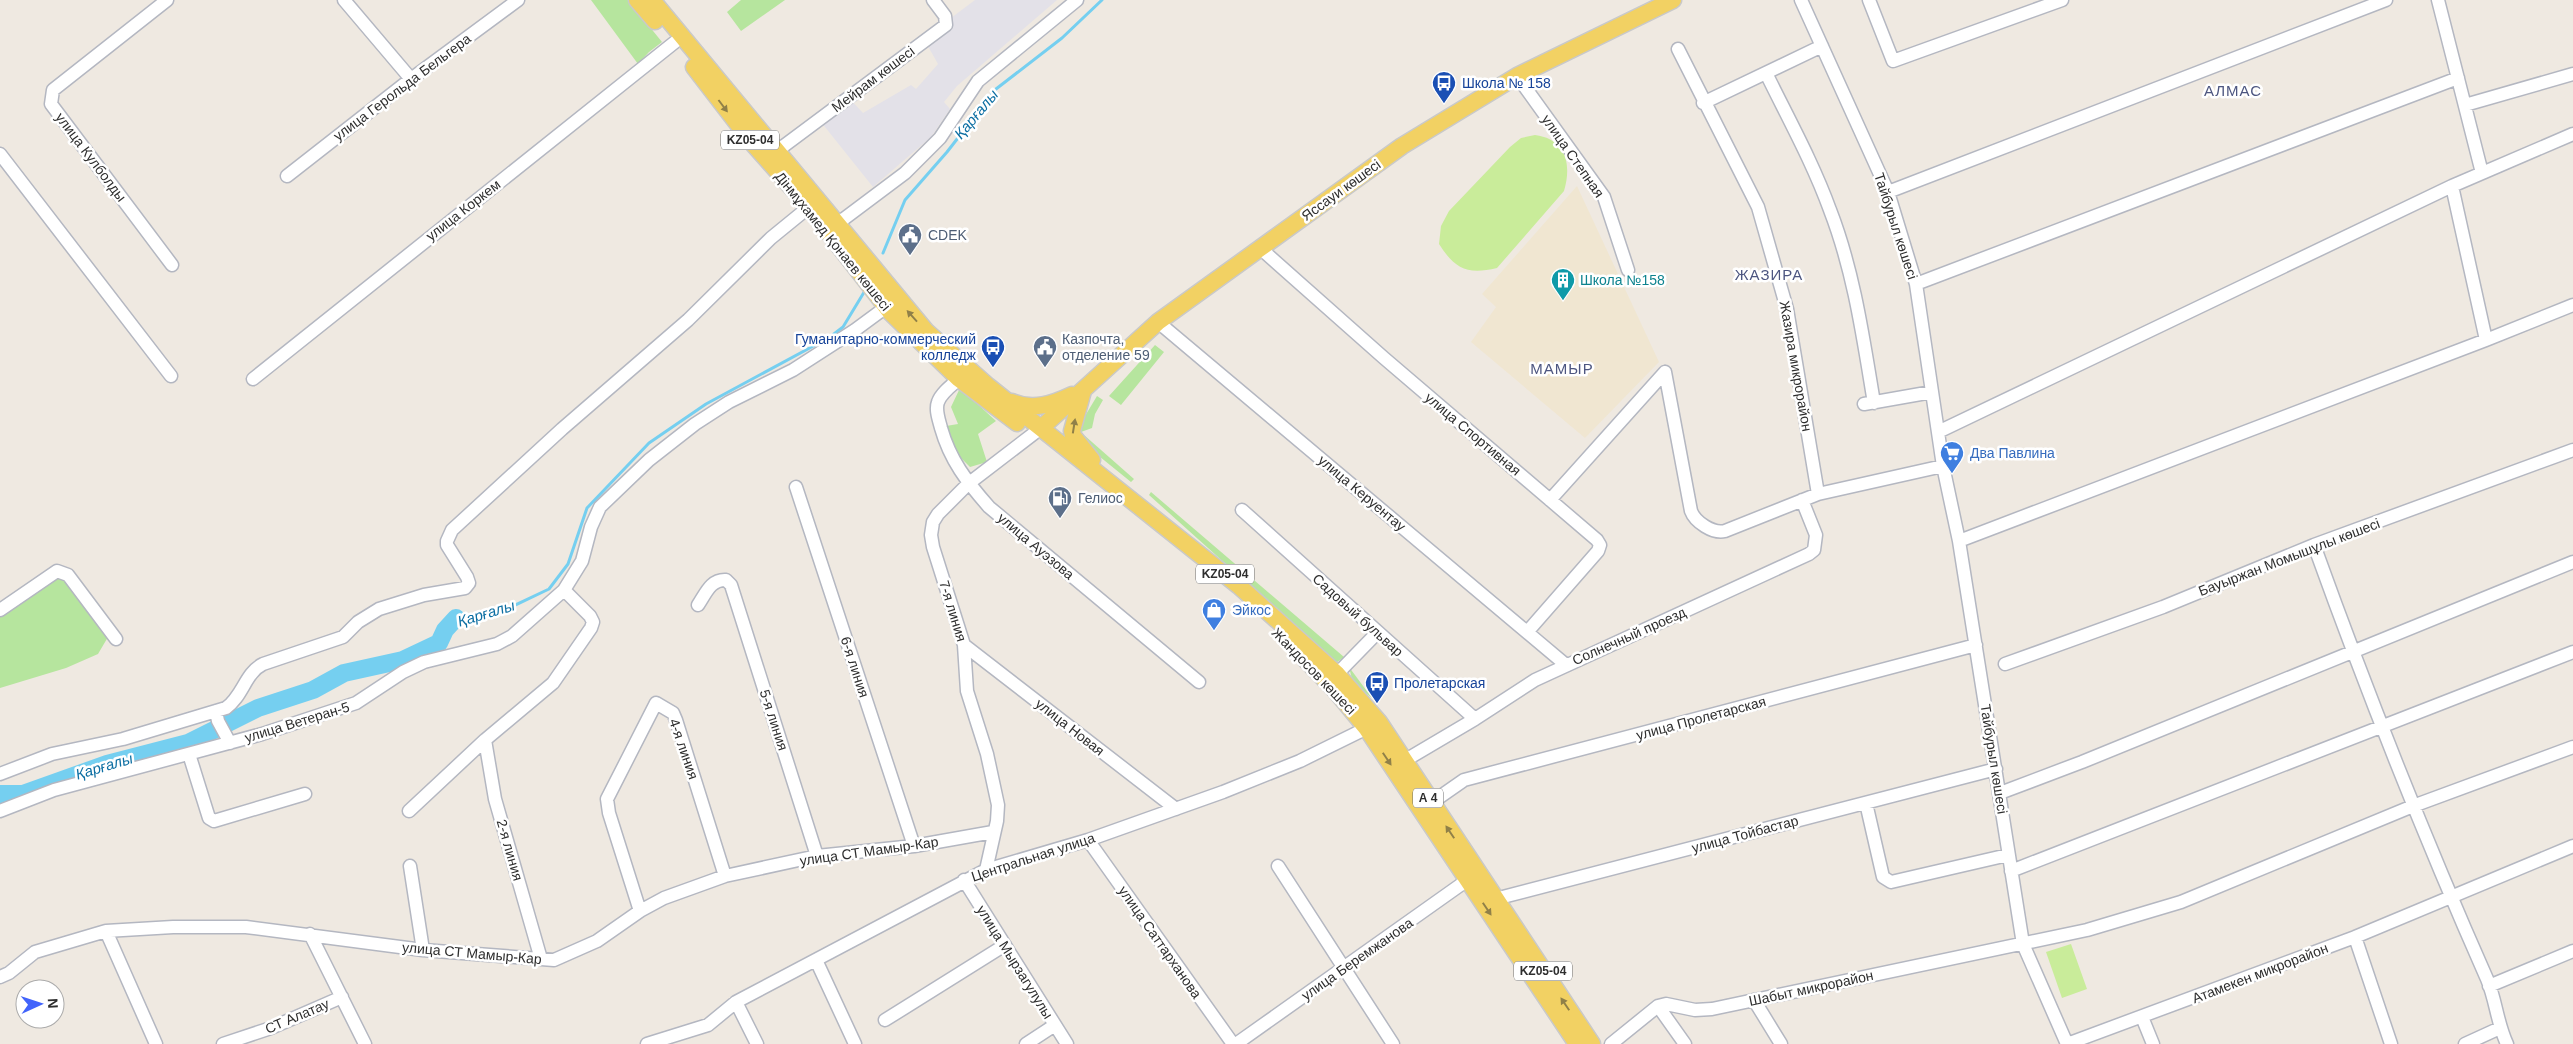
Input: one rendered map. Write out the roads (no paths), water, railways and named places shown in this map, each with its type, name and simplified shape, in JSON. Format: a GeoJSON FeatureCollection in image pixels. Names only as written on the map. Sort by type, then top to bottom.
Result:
{"type":"FeatureCollection","features":[{"type":"Feature","properties":{"kind":"main road","name":"Дінмұхамед Қонаев көшесі"},"geometry":{"type":"LineString","coordinates":[[638,0],[675,42],[754,145],[959,379],[1037,432]]}},
{"type":"Feature","properties":{"kind":"main road","name":"Дінмұхамед Қонаев көшесі"},"geometry":{"type":"LineString","coordinates":[[652,0],[778,150],[837,224],[873,280]]}},
{"type":"Feature","properties":{"kind":"main road","name":"Яссауи көшесі"},"geometry":{"type":"LineString","coordinates":[[1037,432],[1158,322],[1402,146],[1517,76],[1662,2]]}},
{"type":"Feature","properties":{"kind":"main road","name":"Дінмұхамед Қонаев көшесі"},"geometry":{"type":"LineString","coordinates":[[891,303],[926,331],[1037,432]]}},
{"type":"Feature","properties":{"kind":"main road"},"geometry":{"type":"LineString","coordinates":[[988,386],[1008,400],[1023,406],[1036,406],[1056,402],[1083,390]]}},
{"type":"Feature","properties":{"kind":"main road"},"geometry":{"type":"LineString","coordinates":[[1083,390],[1072,431],[1073,436],[1107,480]]}},
{"type":"Feature","properties":{"kind":"main road","name":"KZ05-04"},"geometry":{"type":"LineString","coordinates":[[1037,432],[1058,442],[1107,480]]}},
{"type":"Feature","properties":{"kind":"main road","name":"Жандосов көшесі"},"geometry":{"type":"LineString","coordinates":[[1037,432],[1234,594],[1373,726],[1404,761],[1577,1044]]}},
{"type":"Feature","properties":{"kind":"main road","name":"Жандосов көшесі"},"geometry":{"type":"LineString","coordinates":[[1107,480],[1239,586],[1337,674],[1473,876],[1495,899],[1592,1044]]}},
{"type":"Feature","properties":{"kind":"street","name":"улица Кулболды"},"geometry":{"type":"LineString","coordinates":[[167,0],[53,90],[50,99],[51,104],[172,265]]}},
{"type":"Feature","properties":{"kind":"street"},"geometry":{"type":"LineString","coordinates":[[344,0],[411,78]]}},
{"type":"Feature","properties":{"kind":"street","name":"улица Герольда Бельгера"},"geometry":{"type":"LineString","coordinates":[[287,176],[411,78],[518,0]]}},
{"type":"Feature","properties":{"kind":"street","name":"Мейрам көшесі"},"geometry":{"type":"LineString","coordinates":[[778,150],[946,25],[945,16],[934,0]]}},
{"type":"Feature","properties":{"kind":"street"},"geometry":{"type":"LineString","coordinates":[[837,224],[905,173],[940,138],[978,81],[1077,0]]}},
{"type":"Feature","properties":{"kind":"street","name":"Тайбурыл көшесі"},"geometry":{"type":"LineString","coordinates":[[1801,0],[1888,192],[1916,284],[1943,466],[1959,541],[2023,944],[2067,1044]]}},
{"type":"Feature","properties":{"kind":"street"},"geometry":{"type":"LineString","coordinates":[[1869,0],[1893,61],[2062,0]]}},
{"type":"Feature","properties":{"kind":"street"},"geometry":{"type":"LineString","coordinates":[[1888,192],[2386,0]]}},
{"type":"Feature","properties":{"kind":"street"},"geometry":{"type":"LineString","coordinates":[[2438,0],[2482,173]]}},
{"type":"Feature","properties":{"kind":"street","name":"улица Коркем"},"geometry":{"type":"LineString","coordinates":[[253,379],[675,42]]}},
{"type":"Feature","properties":{"kind":"street"},"geometry":{"type":"LineString","coordinates":[[1703,102],[1822,46]]}},
{"type":"Feature","properties":{"kind":"street","name":"Жазира микрорайон"},"geometry":{"type":"LineString","coordinates":[[1678,49],[1703,102],[1758,207],[1787,309],[1818,494]]}},
{"type":"Feature","properties":{"kind":"street"},"geometry":{"type":"LineString","coordinates":[[1766,73],[1808,158],[1838,232],[1855,293],[1869,404],[1932,392]]}},
{"type":"Feature","properties":{"kind":"street"},"geometry":{"type":"LineString","coordinates":[[2465,105],[2573,74]]}},
{"type":"Feature","properties":{"kind":"street","name":"улица Степная"},"geometry":{"type":"LineString","coordinates":[[1517,76],[1604,197],[1628,270]]}},
{"type":"Feature","properties":{"kind":"street"},"geometry":{"type":"LineString","coordinates":[[1916,284],[2458,78]]}},
{"type":"Feature","properties":{"kind":"street"},"geometry":{"type":"LineString","coordinates":[[1938,432],[2452,186],[2573,134]]}},
{"type":"Feature","properties":{"kind":"street"},"geometry":{"type":"LineString","coordinates":[[0,154],[5,171],[171,376]]}},
{"type":"Feature","properties":{"kind":"street"},"geometry":{"type":"LineString","coordinates":[[2452,186],[2486,340]]}},
{"type":"Feature","properties":{"kind":"street"},"geometry":{"type":"LineString","coordinates":[[217,716],[234,702],[252,673],[263,664],[343,637],[358,622],[380,609],[424,594],[465,588],[469,583],[467,577],[446,541],[452,530],[562,429],[688,320],[771,238],[809,207]]}},
{"type":"Feature","properties":{"kind":"street","name":"улица Спортивная"},"geometry":{"type":"LineString","coordinates":[[1260,248],[1384,358],[1597,540],[1600,545],[1598,551],[1528,632]]}},
{"type":"Feature","properties":{"kind":"street","name":"улица Ветеран-5"},"geometry":{"type":"LineString","coordinates":[[0,811],[54,790],[190,754],[228,738],[356,704],[403,672],[424,662],[497,644],[512,636],[564,590],[582,561],[591,527],[600,506],[649,460],[708,415],[729,402],[793,370],[891,303]]}},
{"type":"Feature","properties":{"kind":"street"},"geometry":{"type":"LineString","coordinates":[[1959,541],[2573,305]]}},
{"type":"Feature","properties":{"kind":"street","name":"улица Керуентау"},"geometry":{"type":"LineString","coordinates":[[1158,322],[1566,665]]}},
{"type":"Feature","properties":{"kind":"street"},"geometry":{"type":"LineString","coordinates":[[1550,500],[1665,372],[1694,517],[1716,532],[1721,532],[1818,494],[1943,466]]}},
{"type":"Feature","properties":{"kind":"street","name":"улица Ауэзова"},"geometry":{"type":"LineString","coordinates":[[959,379],[938,402],[937,414],[946,446],[956,467],[968,484],[989,507],[1200,682]]}},
{"type":"Feature","properties":{"kind":"street","name":"7-я линия"},"geometry":{"type":"LineString","coordinates":[[986,870],[997,820],[998,805],[987,754],[967,691],[964,645],[931,536],[933,522],[938,514],[968,484],[1037,432]]}},
{"type":"Feature","properties":{"kind":"street","name":"Бауыржан Момышұлы көшесі"},"geometry":{"type":"LineString","coordinates":[[2005,664],[2163,607],[2314,545],[2573,450]]}},
{"type":"Feature","properties":{"kind":"street","name":"6-я линия"},"geometry":{"type":"LineString","coordinates":[[796,487],[914,846]]}},
{"type":"Feature","properties":{"kind":"street","name":"Солнечный проезд"},"geometry":{"type":"LineString","coordinates":[[1404,761],[1475,719],[1535,680],[1809,554],[1814,550],[1816,535],[1802,500]]}},
{"type":"Feature","properties":{"kind":"street","name":"Садовый бульвар"},"geometry":{"type":"LineString","coordinates":[[1242,510],[1475,719]]}},
{"type":"Feature","properties":{"kind":"street"},"geometry":{"type":"LineString","coordinates":[[2314,545],[2352,651],[2383,724],[2413,806],[2490,986],[2500,1028],[2507,1044]]}},
{"type":"Feature","properties":{"kind":"street"},"geometry":{"type":"LineString","coordinates":[[2000,793],[2082,762],[2573,562]]}},
{"type":"Feature","properties":{"kind":"street"},"geometry":{"type":"LineString","coordinates":[[0,610],[57,571],[68,575],[116,640]]}},
{"type":"Feature","properties":{"kind":"street","name":"5-я линия"},"geometry":{"type":"LineString","coordinates":[[698,605],[713,582],[719,579],[726,580],[731,585],[816,856]]}},
{"type":"Feature","properties":{"kind":"street"},"geometry":{"type":"LineString","coordinates":[[409,811],[485,740],[553,683],[591,628],[590,616],[564,590]]}},
{"type":"Feature","properties":{"kind":"street"},"geometry":{"type":"LineString","coordinates":[[1337,674],[1377,632]]}},
{"type":"Feature","properties":{"kind":"street","name":"улица Новая"},"geometry":{"type":"LineString","coordinates":[[964,645],[1176,809]]}},
{"type":"Feature","properties":{"kind":"street","name":"улица Пролетарская"},"geometry":{"type":"LineString","coordinates":[[1431,803],[1464,780],[1976,646]]}},
{"type":"Feature","properties":{"kind":"street"},"geometry":{"type":"LineString","coordinates":[[2010,871],[2383,724],[2573,652]]}},
{"type":"Feature","properties":{"kind":"street","name":"4-я линия"},"geometry":{"type":"LineString","coordinates":[[640,911],[609,813],[607,799],[656,703],[672,713],[676,720],[725,876]]}},
{"type":"Feature","properties":{"kind":"street"},"geometry":{"type":"LineString","coordinates":[[0,774],[52,754],[123,739],[202,713],[217,716]]}},
{"type":"Feature","properties":{"kind":"street"},"geometry":{"type":"LineString","coordinates":[[217,716],[228,738]]}},
{"type":"Feature","properties":{"kind":"street","name":"Центральная улица"},"geometry":{"type":"LineString","coordinates":[[647,1044],[708,1025],[736,1002],[986,870],[1088,840],[1176,809],[1300,761],[1373,726]]}},
{"type":"Feature","properties":{"kind":"street","name":"2-я линия"},"geometry":{"type":"LineString","coordinates":[[485,740],[495,799],[541,959]]}},
{"type":"Feature","properties":{"kind":"street","name":"Шабыт микрорайон"},"geometry":{"type":"LineString","coordinates":[[1658,1006],[1666,1004],[1695,1010],[1712,1009],[2087,930],[2181,902],[2413,806],[2573,747]]}},
{"type":"Feature","properties":{"kind":"street"},"geometry":{"type":"LineString","coordinates":[[190,754],[209,818],[214,821],[305,794]]}},
{"type":"Feature","properties":{"kind":"street","name":"улица Тойбастар"},"geometry":{"type":"LineString","coordinates":[[1495,899],[1996,769]]}},
{"type":"Feature","properties":{"kind":"street"},"geometry":{"type":"LineString","coordinates":[[1866,802],[1883,877],[1886,881],[1890,882],[2008,855]]}},
{"type":"Feature","properties":{"kind":"street","name":"улица СТ Мамыр-Кар"},"geometry":{"type":"LineString","coordinates":[[0,977],[9,973],[35,952],[106,930],[173,927],[246,927],[423,950],[554,960],[574,953],[597,941],[640,911],[664,898],[725,876],[816,856],[914,846],[993,832]]}},
{"type":"Feature","properties":{"kind":"street","name":"улица Саттарханова"},"geometry":{"type":"LineString","coordinates":[[1088,840],[1234,1044]]}},
{"type":"Feature","properties":{"kind":"street","name":"Атамекен микрорайон"},"geometry":{"type":"LineString","coordinates":[[2067,1044],[2355,937],[2573,846]]}},
{"type":"Feature","properties":{"kind":"street"},"geometry":{"type":"LineString","coordinates":[[410,866],[423,950]]}},
{"type":"Feature","properties":{"kind":"street"},"geometry":{"type":"LineString","coordinates":[[1278,866],[1343,970],[1393,1044]]}},
{"type":"Feature","properties":{"kind":"street","name":"улица Беремжанова"},"geometry":{"type":"LineString","coordinates":[[1234,1044],[1343,970],[1473,876]]}},
{"type":"Feature","properties":{"kind":"street","name":"улица Мырзагулулы"},"geometry":{"type":"LineString","coordinates":[[964,880],[1067,1044]]}},
{"type":"Feature","properties":{"kind":"street"},"geometry":{"type":"LineString","coordinates":[[106,930],[156,1044]]}},
{"type":"Feature","properties":{"kind":"street"},"geometry":{"type":"LineString","coordinates":[[310,934],[365,1044]]}},
{"type":"Feature","properties":{"kind":"street"},"geometry":{"type":"LineString","coordinates":[[2355,937],[2391,1044]]}},
{"type":"Feature","properties":{"kind":"street"},"geometry":{"type":"LineString","coordinates":[[885,1020],[1005,945]]}},
{"type":"Feature","properties":{"kind":"street"},"geometry":{"type":"LineString","coordinates":[[2490,986],[2573,951]]}},
{"type":"Feature","properties":{"kind":"street"},"geometry":{"type":"LineString","coordinates":[[816,960],[855,1044]]}},
{"type":"Feature","properties":{"kind":"street","name":"СТ Алатау"},"geometry":{"type":"LineString","coordinates":[[223,1044],[271,1028],[342,997]]}},
{"type":"Feature","properties":{"kind":"street"},"geometry":{"type":"LineString","coordinates":[[1754,1000],[1781,1044]]}},
{"type":"Feature","properties":{"kind":"street"},"geometry":{"type":"LineString","coordinates":[[736,1002],[757,1044]]}},
{"type":"Feature","properties":{"kind":"street"},"geometry":{"type":"LineString","coordinates":[[1611,1044],[1658,1006],[1685,1044]]}},
{"type":"Feature","properties":{"kind":"street"},"geometry":{"type":"LineString","coordinates":[[2142,1017],[2153,1044]]}},
{"type":"Feature","properties":{"kind":"street"},"geometry":{"type":"LineString","coordinates":[[1026,1044],[1055,1025]]}},
{"type":"Feature","properties":{"kind":"street"},"geometry":{"type":"LineString","coordinates":[[2465,1044],[2500,1028]]}},
{"type":"Feature","properties":{"kind":"waterway","name":"Қарғалы"},"geometry":{"type":"LineString","coordinates":[[883,253],[905,200],[947,152],[996,89],[1062,38],[1102,0]]}},
{"type":"Feature","properties":{"kind":"waterway","name":"Қарғалы"},"geometry":{"type":"LineString","coordinates":[[456,618],[507,609],[549,589],[568,564],[587,508],[649,443],[706,404],[830,337],[843,327],[866,289]]}},
{"type":"Feature","properties":{"kind":"waterway","name":"Қарғалы"},"geometry":{"type":"LineString","coordinates":[[0,794],[23,794],[107,764],[188,743],[258,708],[313,690],[344,673],[403,660],[439,643],[445,630],[456,618]]}},
{"type":"Feature","properties":{"kind":"place","name":"Школа № 158"},"geometry":{"type":"Point","coordinates":[1444,104]}},
{"type":"Feature","properties":{"kind":"place","name":"CDEK"},"geometry":{"type":"Point","coordinates":[910,256]}},
{"type":"Feature","properties":{"kind":"place","name":"Школа №158"},"geometry":{"type":"Point","coordinates":[1563,301]}},
{"type":"Feature","properties":{"kind":"place","name":"Гуманитарно-коммерческий колледж"},"geometry":{"type":"Point","coordinates":[993,368]}},
{"type":"Feature","properties":{"kind":"place","name":"Казпочта, отделение 59"},"geometry":{"type":"Point","coordinates":[1045,368]}},
{"type":"Feature","properties":{"kind":"place","name":"Два Павлина"},"geometry":{"type":"Point","coordinates":[1952,474]}},
{"type":"Feature","properties":{"kind":"place","name":"Гелиос"},"geometry":{"type":"Point","coordinates":[1060,519]}},
{"type":"Feature","properties":{"kind":"place","name":"Эйкос"},"geometry":{"type":"Point","coordinates":[1214,631]}},
{"type":"Feature","properties":{"kind":"place","name":"Пролетарская"},"geometry":{"type":"Point","coordinates":[1377,704]}},
{"type":"Feature","properties":{"kind":"district","name":"АЛМАС"},"geometry":{"type":"Point","coordinates":[2233,90]}},
{"type":"Feature","properties":{"kind":"district","name":"ЖАЗИРА"},"geometry":{"type":"Point","coordinates":[1769,274]}},
{"type":"Feature","properties":{"kind":"district","name":"МАМЫР"},"geometry":{"type":"Point","coordinates":[1562,368]}}]}
